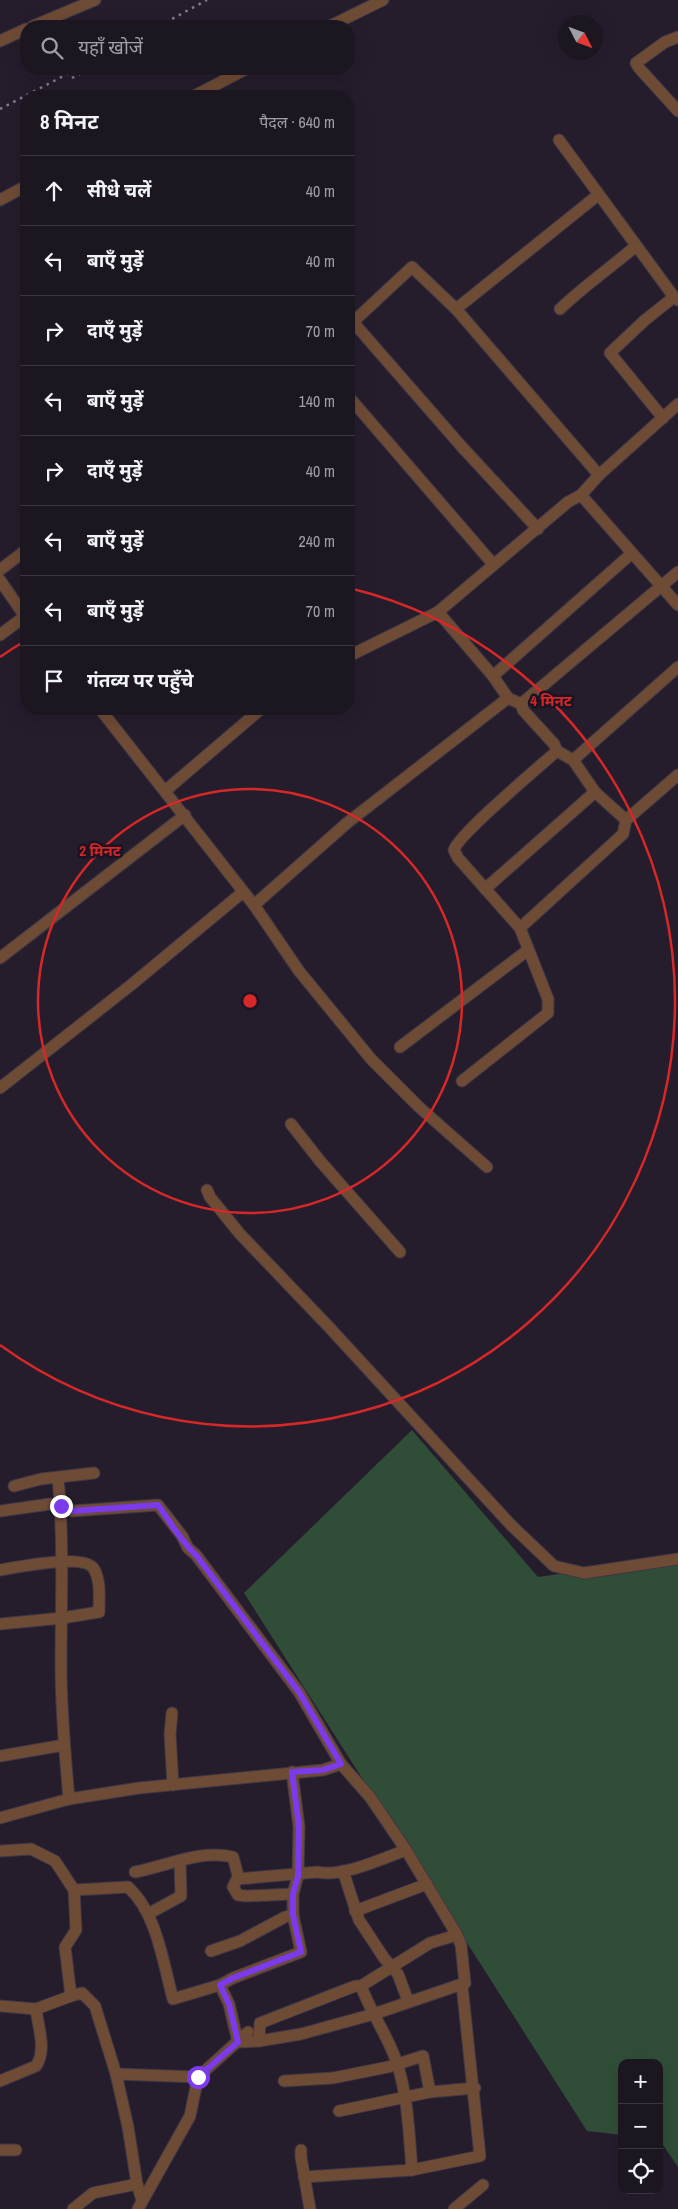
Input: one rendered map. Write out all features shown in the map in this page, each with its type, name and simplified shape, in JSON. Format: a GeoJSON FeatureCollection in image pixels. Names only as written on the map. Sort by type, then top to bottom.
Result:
{"type":"FeatureCollection","features":[{"type":"Feature","properties":{"kind":"street"},"geometry":{"type":"LineString","coordinates":[[47,20],[95,0]]}},
{"type":"Feature","properties":{"kind":"street"},"geometry":{"type":"LineString","coordinates":[[342,20],[383,0]]}},
{"type":"Feature","properties":{"kind":"street"},"geometry":{"type":"LineString","coordinates":[[0,41],[20,32]]}},
{"type":"Feature","properties":{"kind":"street"},"geometry":{"type":"LineString","coordinates":[[678,37],[665,42],[636,63],[678,111]]}},
{"type":"Feature","properties":{"kind":"street"},"geometry":{"type":"LineString","coordinates":[[206,90],[234,75]]}},
{"type":"Feature","properties":{"kind":"street"},"geometry":{"type":"LineString","coordinates":[[559,140],[676,299],[644,320],[610,353],[662,418]]}},
{"type":"Feature","properties":{"kind":"street"},"geometry":{"type":"LineString","coordinates":[[0,200],[20,189]]}},
{"type":"Feature","properties":{"kind":"street"},"geometry":{"type":"LineString","coordinates":[[456,309],[598,195]]}},
{"type":"Feature","properties":{"kind":"street"},"geometry":{"type":"LineString","coordinates":[[560,309],[581,289],[589,285],[592,280],[603,274],[636,246]]}},
{"type":"Feature","properties":{"kind":"street"},"geometry":{"type":"LineString","coordinates":[[355,319],[412,267],[456,309],[599,475]]}},
{"type":"Feature","properties":{"kind":"street"},"geometry":{"type":"LineString","coordinates":[[355,327],[462,447],[538,528]]}},
{"type":"Feature","properties":{"kind":"street"},"geometry":{"type":"LineString","coordinates":[[355,404],[493,564]]}},
{"type":"Feature","properties":{"kind":"street"},"geometry":{"type":"LineString","coordinates":[[355,653],[438,612],[479,580],[493,564],[568,502],[581,495],[599,475],[678,404]]}},
{"type":"Feature","properties":{"kind":"street"},"geometry":{"type":"LineString","coordinates":[[581,495],[631,554],[678,605]]}},
{"type":"Feature","properties":{"kind":"street"},"geometry":{"type":"LineString","coordinates":[[493,676],[631,554]]}},
{"type":"Feature","properties":{"kind":"street"},"geometry":{"type":"LineString","coordinates":[[0,570],[20,555]]}},
{"type":"Feature","properties":{"kind":"street"},"geometry":{"type":"LineString","coordinates":[[521,704],[678,572]]}},
{"type":"Feature","properties":{"kind":"street"},"geometry":{"type":"LineString","coordinates":[[0,580],[20,610]]}},
{"type":"Feature","properties":{"kind":"street"},"geometry":{"type":"LineString","coordinates":[[438,612],[493,676],[508,698],[521,704],[524,710],[554,744],[557,751],[573,760],[594,792],[626,820]]}},
{"type":"Feature","properties":{"kind":"street"},"geometry":{"type":"LineString","coordinates":[[0,635],[20,621]]}},
{"type":"Feature","properties":{"kind":"street"},"geometry":{"type":"LineString","coordinates":[[573,760],[678,667]]}},
{"type":"Feature","properties":{"kind":"street"},"geometry":{"type":"LineString","coordinates":[[254,905],[347,823],[508,698]]}},
{"type":"Feature","properties":{"kind":"street"},"geometry":{"type":"LineString","coordinates":[[105,715],[254,905],[299,971],[371,1059],[419,1107],[487,1167]]}},
{"type":"Feature","properties":{"kind":"street"},"geometry":{"type":"LineString","coordinates":[[166,791],[254,715]]}},
{"type":"Feature","properties":{"kind":"street"},"geometry":{"type":"LineString","coordinates":[[462,1081],[548,1013],[548,1000],[520,928],[458,858],[454,850],[455,846],[557,751]]}},
{"type":"Feature","properties":{"kind":"street"},"geometry":{"type":"LineString","coordinates":[[520,928],[622,834],[626,820],[678,775]]}},
{"type":"Feature","properties":{"kind":"street"},"geometry":{"type":"LineString","coordinates":[[485,889],[594,792]]}},
{"type":"Feature","properties":{"kind":"street"},"geometry":{"type":"LineString","coordinates":[[0,958],[184,815]]}},
{"type":"Feature","properties":{"kind":"street"},"geometry":{"type":"LineString","coordinates":[[0,1088],[243,892]]}},
{"type":"Feature","properties":{"kind":"street"},"geometry":{"type":"LineString","coordinates":[[400,1047],[528,950]]}},
{"type":"Feature","properties":{"kind":"street"},"geometry":{"type":"LineString","coordinates":[[290,1124],[400,1252]]}},
{"type":"Feature","properties":{"kind":"street"},"geometry":{"type":"LineString","coordinates":[[207,1190],[210,1197],[240,1234],[328,1326],[511,1525],[554,1566],[584,1573],[678,1559]]}},
{"type":"Feature","properties":{"kind":"street"},"geometry":{"type":"LineString","coordinates":[[14,1486],[41,1479],[94,1474]]}},
{"type":"Feature","properties":{"kind":"street"},"geometry":{"type":"LineString","coordinates":[[58,1478],[61,1506],[62,1561],[61,1666],[64,1745],[69,1799]]}},
{"type":"Feature","properties":{"kind":"street"},"geometry":{"type":"LineString","coordinates":[[0,1511],[50,1504],[72,1511],[158,1505],[182,1536],[188,1548],[196,1555],[299,1692],[341,1764],[370,1797],[406,1850],[457,1935],[461,1945],[465,1982],[462,1985],[480,2156],[412,2170],[304,2177]]}},
{"type":"Feature","properties":{"kind":"street"},"geometry":{"type":"LineString","coordinates":[[0,1570],[62,1561],[83,1562],[94,1568],[97,1576],[99,1612],[62,1618],[0,1624]]}},
{"type":"Feature","properties":{"kind":"street"},"geometry":{"type":"LineString","coordinates":[[172,1713],[170,1734],[173,1785]]}},
{"type":"Feature","properties":{"kind":"street"},"geometry":{"type":"LineString","coordinates":[[0,1756],[64,1745]]}},
{"type":"Feature","properties":{"kind":"street"},"geometry":{"type":"LineString","coordinates":[[0,1818],[69,1799],[139,1788],[323,1770],[341,1764]]}},
{"type":"Feature","properties":{"kind":"street"},"geometry":{"type":"LineString","coordinates":[[74,1890],[128,1887],[134,1892],[148,1914],[156,1935],[173,2000],[220,1985],[233,1978],[301,1952],[293,1915],[293,1894],[298,1876],[299,1827],[292,1772]]}},
{"type":"Feature","properties":{"kind":"street"},"geometry":{"type":"LineString","coordinates":[[0,1851],[31,1849],[55,1861],[74,1890],[76,1930],[65,1947],[71,1996]]}},
{"type":"Feature","properties":{"kind":"street"},"geometry":{"type":"LineString","coordinates":[[293,1894],[246,1896],[238,1895],[232,1887],[239,1879],[298,1876],[343,1871],[406,1850]]}},
{"type":"Feature","properties":{"kind":"street"},"geometry":{"type":"LineString","coordinates":[[135,1872],[190,1858],[225,1855],[233,1857],[239,1879]]}},
{"type":"Feature","properties":{"kind":"street"},"geometry":{"type":"LineString","coordinates":[[148,1914],[181,1896],[180,1860]]}},
{"type":"Feature","properties":{"kind":"street"},"geometry":{"type":"LineString","coordinates":[[343,1871],[359,1920],[384,1958],[398,1974],[408,2001]]}},
{"type":"Feature","properties":{"kind":"street"},"geometry":{"type":"LineString","coordinates":[[355,1911],[426,1884]]}},
{"type":"Feature","properties":{"kind":"street"},"geometry":{"type":"LineString","coordinates":[[211,1951],[240,1941],[285,1916],[293,1915]]}},
{"type":"Feature","properties":{"kind":"street"},"geometry":{"type":"LineString","coordinates":[[259,2041],[260,2023],[346,1989],[361,1986],[430,1943],[457,1935]]}},
{"type":"Feature","properties":{"kind":"street"},"geometry":{"type":"LineString","coordinates":[[220,1985],[229,2004],[238,2042]]}},
{"type":"Feature","properties":{"kind":"street"},"geometry":{"type":"LineString","coordinates":[[238,2042],[259,2041],[301,2034],[374,2014],[408,2001],[462,1985]]}},
{"type":"Feature","properties":{"kind":"street"},"geometry":{"type":"LineString","coordinates":[[361,1986],[368,2004],[380,2023],[397,2063],[405,2097],[412,2170]]}},
{"type":"Feature","properties":{"kind":"street"},"geometry":{"type":"LineString","coordinates":[[0,2006],[36,2009],[82,1993],[95,2006],[116,2074],[128,2127],[140,2204]]}},
{"type":"Feature","properties":{"kind":"street"},"geometry":{"type":"LineString","coordinates":[[0,2081],[36,2066],[40,2061],[42,2050],[36,2009]]}},
{"type":"Feature","properties":{"kind":"street"},"geometry":{"type":"LineString","coordinates":[[140,2204],[190,2116],[198,2077],[248,2032]]}},
{"type":"Feature","properties":{"kind":"street"},"geometry":{"type":"LineString","coordinates":[[284,2081],[333,2078],[388,2067],[423,2056],[430,2092]]}},
{"type":"Feature","properties":{"kind":"street"},"geometry":{"type":"LineString","coordinates":[[116,2074],[198,2077]]}},
{"type":"Feature","properties":{"kind":"street"},"geometry":{"type":"LineString","coordinates":[[339,2111],[430,2092],[474,2088]]}},
{"type":"Feature","properties":{"kind":"street"},"geometry":{"type":"LineString","coordinates":[[0,2150],[16,2150]]}},
{"type":"Feature","properties":{"kind":"street"},"geometry":{"type":"LineString","coordinates":[[301,2150],[310,2209]]}},
{"type":"Feature","properties":{"kind":"street"},"geometry":{"type":"LineString","coordinates":[[73,2209],[93,2193],[138,2184]]}},
{"type":"Feature","properties":{"kind":"street"},"geometry":{"type":"LineString","coordinates":[[454,2209],[483,2185]]}},
{"type":"Feature","properties":{"kind":"green space"},"geometry":{"type":"Polygon","coordinates":[[[412,1430],[538,1577],[678,1557],[678,2167],[663,2145],[663,2059],[618,2059],[618,2135],[587,2131],[244,1593],[412,1430]]]}},
{"type":"Feature","properties":{"kind":"railway"},"geometry":{"type":"LineString","coordinates":[[170,20],[207,0]]}},
{"type":"Feature","properties":{"kind":"railway"},"geometry":{"type":"LineString","coordinates":[[37,90],[65,75]]}},
{"type":"Feature","properties":{"kind":"railway"},"geometry":{"type":"LineString","coordinates":[[72,78],[78,75]]}},
{"type":"Feature","properties":{"kind":"railway"},"geometry":{"type":"LineString","coordinates":[[0,109],[20,99]]}},
{"type":"Feature","properties":{"kind":"route"},"geometry":{"type":"LineString","coordinates":[[61,1506],[72,1511],[158,1505],[182,1536],[188,1548],[196,1555],[299,1692],[341,1764],[323,1770],[292,1772],[299,1827],[298,1876],[293,1894],[293,1915],[301,1952],[233,1978],[220,1985],[229,2004],[238,2042],[198,2077]]}}]}
